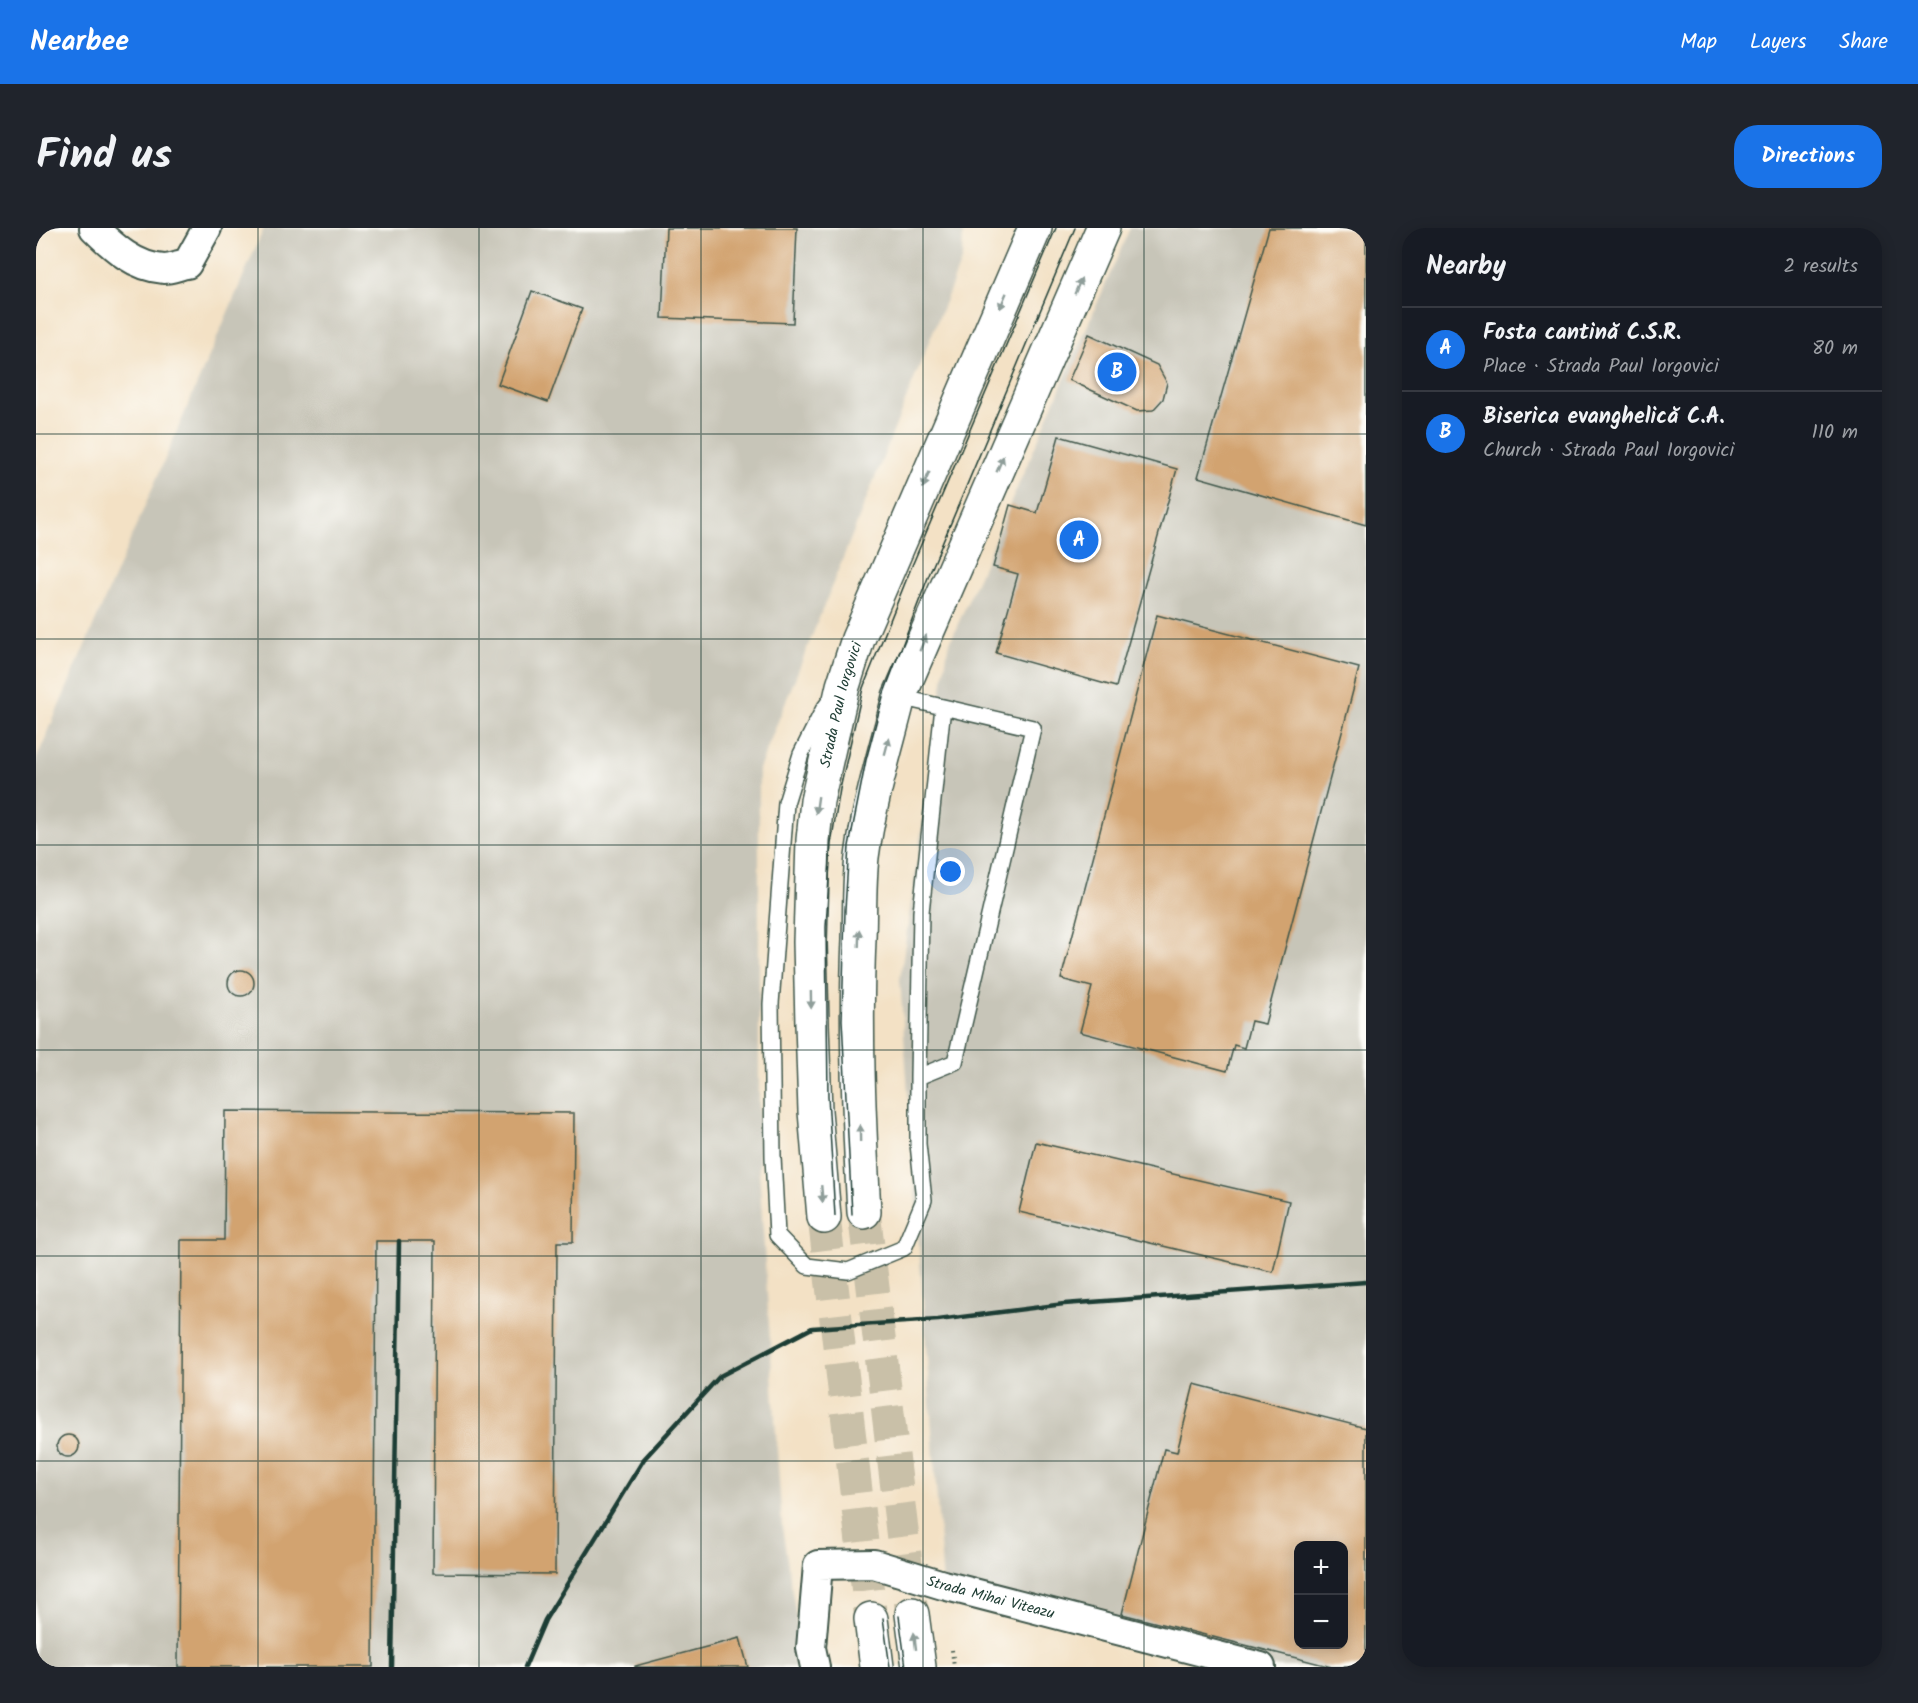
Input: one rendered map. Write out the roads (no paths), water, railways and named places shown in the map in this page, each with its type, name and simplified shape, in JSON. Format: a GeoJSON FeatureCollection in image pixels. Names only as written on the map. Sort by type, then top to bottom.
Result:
{"type":"FeatureCollection","features":[{"type":"Feature","properties":{"kind":"main road","name":"Strada Paul Iorgovici"},"geometry":{"type":"LineString","coordinates":[[824,1217],[815,1111],[810,942],[812,860],[817,801],[843,686],[858,639],[1035,228]]}},
{"type":"Feature","properties":{"kind":"main road"},"geometry":{"type":"LineString","coordinates":[[864,1212],[857,1004],[862,856],[881,768],[899,697],[1102,228]]}},
{"type":"Feature","properties":{"kind":"main road"},"geometry":{"type":"LineString","coordinates":[[912,1614],[918,1667]]}},
{"type":"Feature","properties":{"kind":"main road"},"geometry":{"type":"LineString","coordinates":[[871,1619],[877,1667]]}},
{"type":"Feature","properties":{"kind":"street"},"geometry":{"type":"LineString","coordinates":[[94,228],[111,245],[139,263],[165,269],[187,264],[207,228]]}},
{"type":"Feature","properties":{"kind":"street","name":"Strada Mihai Viteazu"},"geometry":{"type":"LineString","coordinates":[[815,1667],[811,1648],[818,1565],[874,1564],[943,1585],[1261,1667]]}},
{"type":"Feature","properties":{"kind":"lane"},"geometry":{"type":"LineString","coordinates":[[843,686],[822,710],[801,754],[786,803],[771,1004],[773,1157],[777,1235],[807,1266],[848,1271],[904,1248],[924,1200],[918,1144],[921,912],[943,707]]}},
{"type":"Feature","properties":{"kind":"lane"},"geometry":{"type":"LineString","coordinates":[[899,697],[1033,728],[955,1062],[918,1077]]}},
{"type":"Feature","properties":{"kind":"tunnel"},"geometry":{"type":"LineString","coordinates":[[864,1212],[912,1614]]}},
{"type":"Feature","properties":{"kind":"tunnel"},"geometry":{"type":"LineString","coordinates":[[824,1217],[871,1619]]}},
{"type":"Feature","properties":{"kind":"tram line"},"geometry":{"type":"LineString","coordinates":[[835,1216],[828,1096],[826,927],[831,844],[840,789],[863,688],[911,568],[1056,228]]}},
{"type":"Feature","properties":{"kind":"tram line"},"geometry":{"type":"LineString","coordinates":[[852,1214],[842,1020],[845,909],[849,846],[866,760],[884,693],[929,575],[1075,228]]}},
{"type":"Feature","properties":{"kind":"tram line"},"geometry":{"type":"LineString","coordinates":[[899,1616],[906,1667]]}},
{"type":"Feature","properties":{"kind":"tram line"},"geometry":{"type":"LineString","coordinates":[[883,1618],[890,1667]]}},
{"type":"Feature","properties":{"kind":"railway"},"geometry":{"type":"LineString","coordinates":[[392,1667],[399,1241]]}},
{"type":"Feature","properties":{"kind":"railway"},"geometry":{"type":"LineString","coordinates":[[525,1667],[545,1620],[644,1459],[720,1376],[812,1328],[938,1320],[1064,1304],[1366,1282]]}},
{"type":"Feature","properties":{"kind":"place","name":"Biserica evanghelică C.A."},"geometry":{"type":"Point","coordinates":[1117,372]}},
{"type":"Feature","properties":{"kind":"place","name":"Fosta cantină C.S.R."},"geometry":{"type":"Point","coordinates":[1079,540]}}]}
